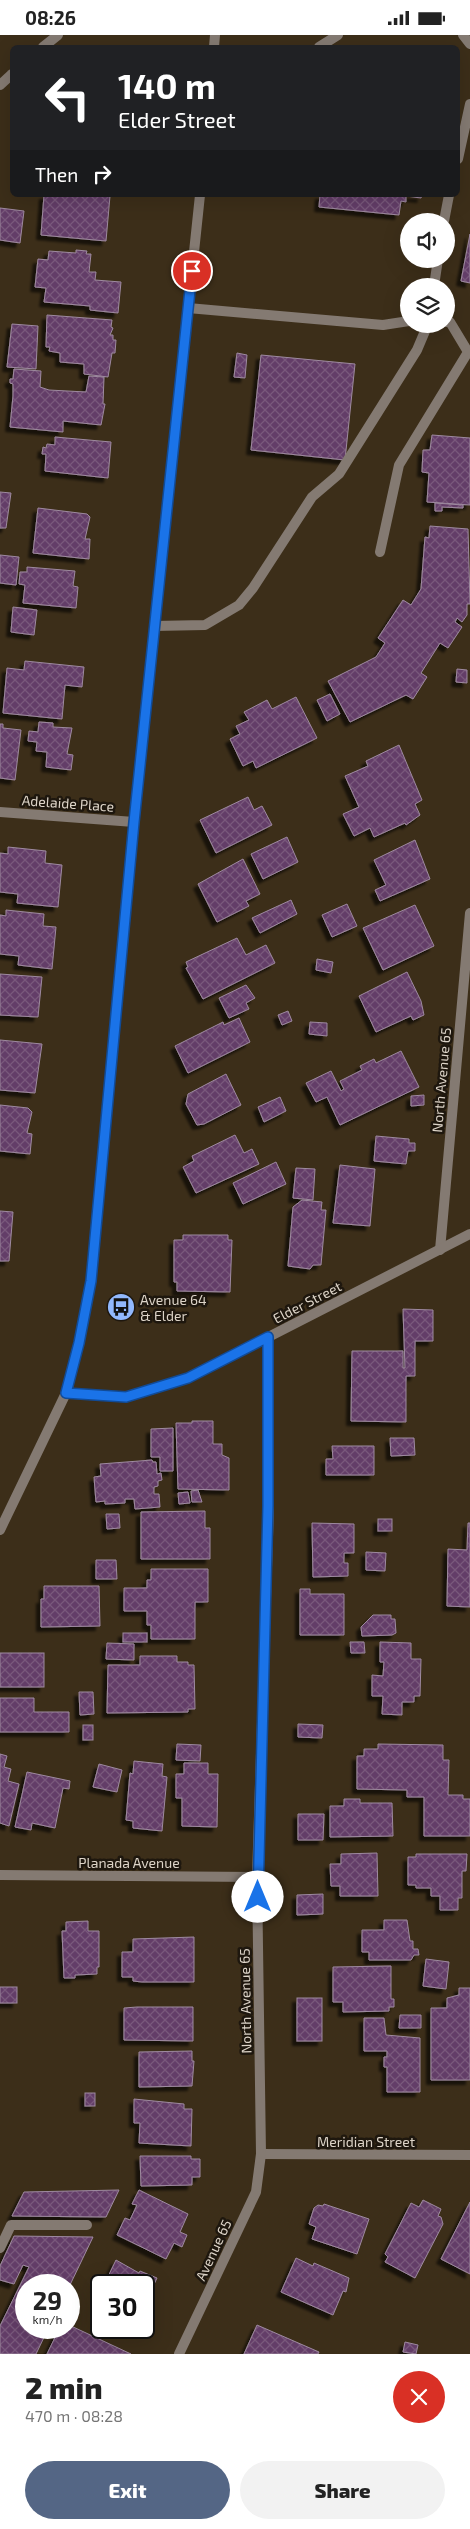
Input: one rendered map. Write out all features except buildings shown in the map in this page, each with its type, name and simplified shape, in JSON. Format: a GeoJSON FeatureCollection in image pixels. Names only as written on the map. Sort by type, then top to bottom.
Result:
{"type":"FeatureCollection","features":[{"type":"Feature","properties":{"kind":"street"},"geometry":{"type":"LineString","coordinates":[[46,45],[58,35]]}},
{"type":"Feature","properties":{"kind":"street"},"geometry":{"type":"LineString","coordinates":[[323,45],[338,35]]}},
{"type":"Feature","properties":{"kind":"street"},"geometry":{"type":"LineString","coordinates":[[463,35],[470,44]]}},
{"type":"Feature","properties":{"kind":"street"},"geometry":{"type":"LineString","coordinates":[[0,85],[10,76]]}},
{"type":"Feature","properties":{"kind":"street"},"geometry":{"type":"LineString","coordinates":[[460,150],[470,104]]}},
{"type":"Feature","properties":{"kind":"street"},"geometry":{"type":"LineString","coordinates":[[0,1530],[66,1393],[79,1343],[91,1281],[134,822],[200,197]]}},
{"type":"Feature","properties":{"kind":"street"},"geometry":{"type":"LineString","coordinates":[[446,213],[449,197]]}},
{"type":"Feature","properties":{"kind":"street"},"geometry":{"type":"LineString","coordinates":[[188,308],[383,325],[400,322]]}},
{"type":"Feature","properties":{"kind":"street"},"geometry":{"type":"LineString","coordinates":[[380,552],[399,465],[469,352],[455,330]]}},
{"type":"Feature","properties":{"kind":"street"},"geometry":{"type":"LineString","coordinates":[[154,626],[204,625],[239,605],[253,587],[312,497],[339,474],[416,350],[424,333]]}},
{"type":"Feature","properties":{"kind":"street","name":"Adelaide Place"},"geometry":{"type":"LineString","coordinates":[[0,812],[134,822]]}},
{"type":"Feature","properties":{"kind":"street","name":"North Avenue 65"},"geometry":{"type":"LineString","coordinates":[[440,1250],[470,913]]}},
{"type":"Feature","properties":{"kind":"street","name":"Elder Street"},"geometry":{"type":"LineString","coordinates":[[66,1393],[126,1397],[188,1378],[470,1234]]}},
{"type":"Feature","properties":{"kind":"street","name":"North Avenue 65"},"geometry":{"type":"LineString","coordinates":[[261,2154],[257,1877],[268,1506],[268,1337]]}},
{"type":"Feature","properties":{"kind":"street","name":"Planada Avenue"},"geometry":{"type":"LineString","coordinates":[[0,1875],[257,1877]]}},
{"type":"Feature","properties":{"kind":"street","name":"Meridian Street"},"geometry":{"type":"LineString","coordinates":[[261,2154],[470,2155]]}},
{"type":"Feature","properties":{"kind":"street","name":"Avenue 65"},"geometry":{"type":"LineString","coordinates":[[179,2354],[256,2192],[261,2154]]}},
{"type":"Feature","properties":{"kind":"street"},"geometry":{"type":"LineString","coordinates":[[0,2248],[11,2225],[87,2225]]}},
{"type":"Feature","properties":{"kind":"place","name":"Avenue 64 & Elder"},"geometry":{"type":"Point","coordinates":[121,1307]}},
{"type":"Feature","properties":{"kind":"route"},"geometry":{"type":"LineString","coordinates":[[192,271],[134,822],[91,1281],[79,1343],[66,1393],[126,1397],[188,1378],[268,1337],[268,1506],[257,1877],[258,1897]]}}]}
